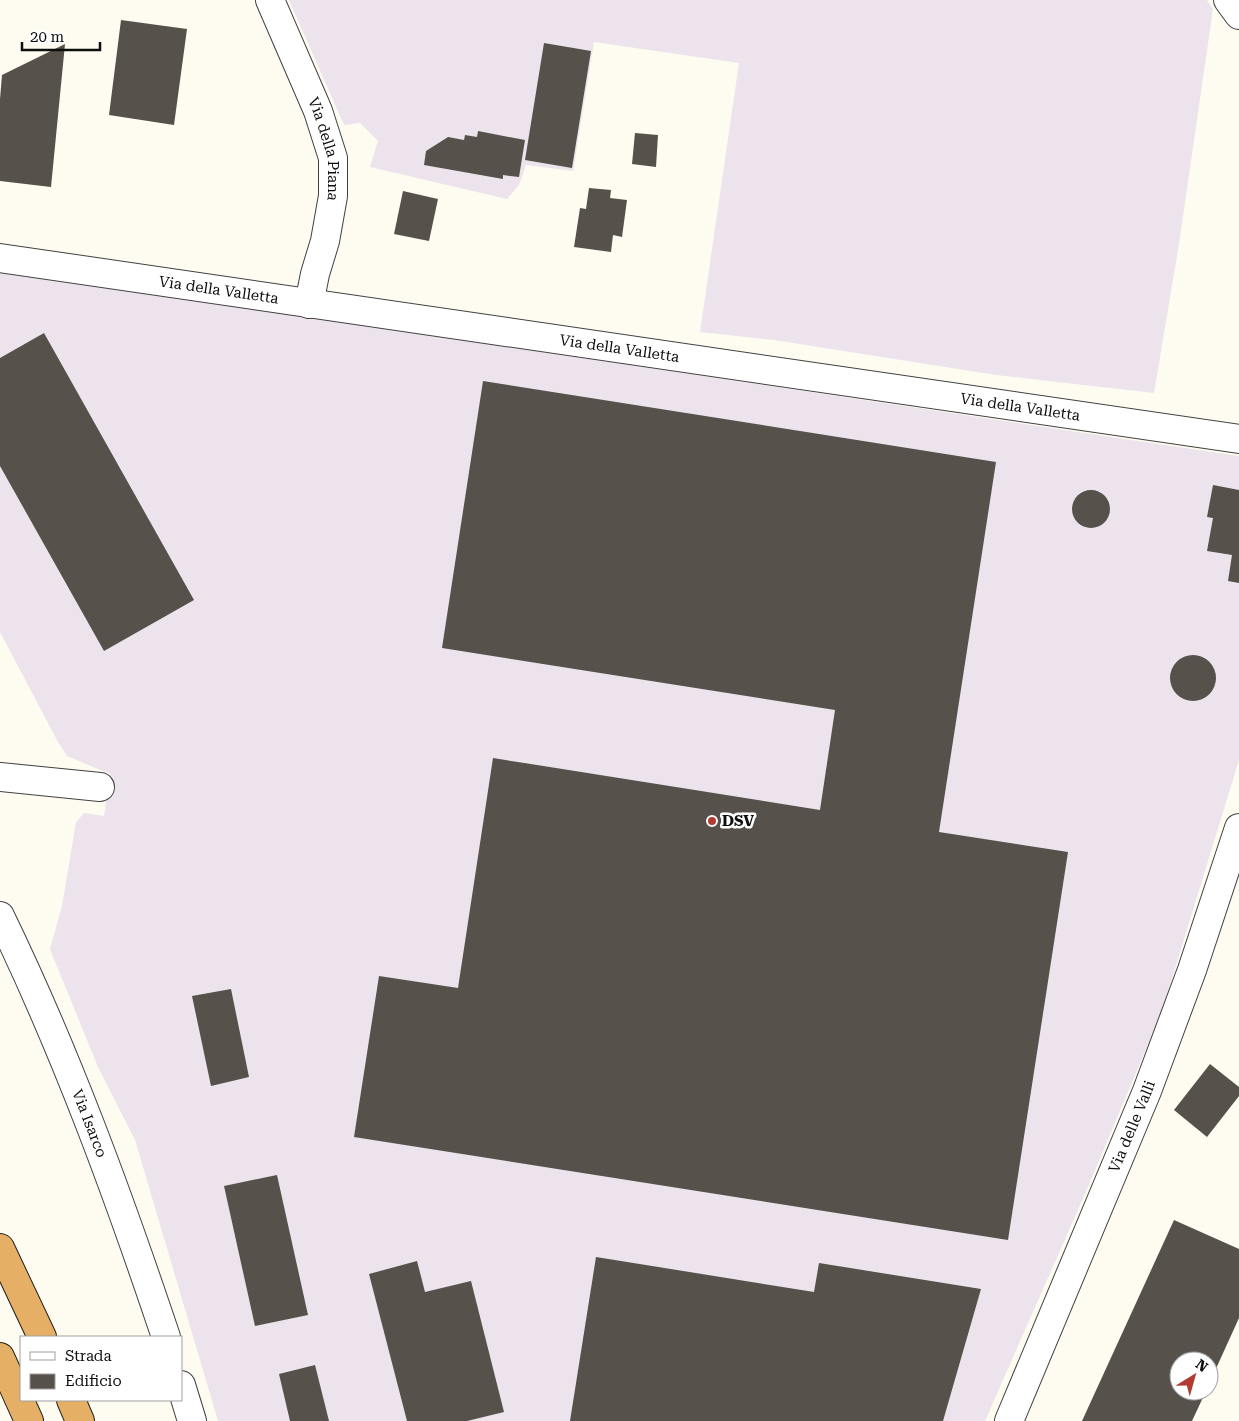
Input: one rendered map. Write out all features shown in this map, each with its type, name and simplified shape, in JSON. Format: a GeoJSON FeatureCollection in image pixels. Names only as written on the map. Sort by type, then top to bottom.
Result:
{"type":"FeatureCollection","features":[{"type":"Feature","properties":{"kind":"highway"},"geometry":{"type":"LineString","coordinates":[[0,1248],[42,1336]]}},
{"type":"Feature","properties":{"kind":"highway"},"geometry":{"type":"LineString","coordinates":[[0,1358],[29,1421]]}},
{"type":"Feature","properties":{"kind":"highway"},"geometry":{"type":"LineString","coordinates":[[71,1401],[80,1421]]}},
{"type":"Feature","properties":{"kind":"street","name":"Via della Piana"},"geometry":{"type":"LineString","coordinates":[[270,0],[318,111],[333,158],[333,196],[325,241],[315,274],[309,304]]}},
{"type":"Feature","properties":{"kind":"street"},"geometry":{"type":"LineString","coordinates":[[1228,0],[1239,14]]}},
{"type":"Feature","properties":{"kind":"street","name":"Via della Valletta"},"geometry":{"type":"LineString","coordinates":[[0,258],[1239,439]]}},
{"type":"Feature","properties":{"kind":"street"},"geometry":{"type":"LineString","coordinates":[[0,778],[100,787]]}},
{"type":"Feature","properties":{"kind":"street","name":"Via delle Valli"},"geometry":{"type":"LineString","coordinates":[[1009,1421],[1147,1092],[1192,970],[1239,828]]}},
{"type":"Feature","properties":{"kind":"street","name":"Via Isarco"},"geometry":{"type":"LineString","coordinates":[[0,916],[37,995],[85,1110],[132,1236],[166,1336]]}},
{"type":"Feature","properties":{"kind":"street"},"geometry":{"type":"LineString","coordinates":[[182,1388],[192,1421]]}},
{"type":"Feature","properties":{"kind":"shaded area"},"geometry":{"type":"Polygon","coordinates":[[[289,0],[1207,0],[1213,9],[1179,244],[1154,393],[996,375],[774,340],[700,332],[739,63],[594,42],[573,171],[526,165],[519,185],[507,199],[370,167],[378,141],[360,123],[344,125],[289,0]]]}},
{"type":"Feature","properties":{"kind":"shaded area"},"geometry":{"type":"Polygon","coordinates":[[[0,271],[1239,456],[1239,760],[1162,1011],[1088,1187],[985,1421],[218,1421],[135,1140],[98,1067],[50,949],[62,906],[76,822],[84,813],[104,816],[110,774],[67,756],[0,632],[0,271]]]}},
{"type":"Feature","properties":{"kind":"building"},"geometry":{"type":"Polygon","coordinates":[[[121,20],[187,29],[174,125],[109,115],[121,20]]]}},
{"type":"Feature","properties":{"kind":"building"},"geometry":{"type":"Polygon","coordinates":[[[544,43],[591,51],[572,168],[525,160],[544,43]]]}},
{"type":"Feature","properties":{"kind":"building"},"geometry":{"type":"Polygon","coordinates":[[[65,44],[51,187],[0,181],[0,99],[2,75],[65,44]]]}},
{"type":"Feature","properties":{"kind":"building"},"geometry":{"type":"Polygon","coordinates":[[[478,131],[525,140],[519,177],[503,175],[503,179],[424,165],[426,151],[448,137],[464,140],[465,135],[477,137],[478,131]]]}},
{"type":"Feature","properties":{"kind":"building"},"geometry":{"type":"Polygon","coordinates":[[[635,133],[658,135],[656,167],[632,164],[635,133]]]}},
{"type":"Feature","properties":{"kind":"building"},"geometry":{"type":"Polygon","coordinates":[[[589,188],[611,190],[610,198],[627,200],[622,237],[613,235],[611,252],[574,247],[580,208],[586,209],[589,188]]]}},
{"type":"Feature","properties":{"kind":"building"},"geometry":{"type":"Polygon","coordinates":[[[403,191],[438,199],[429,241],[394,234],[403,191]]]}},
{"type":"Feature","properties":{"kind":"building"},"geometry":{"type":"Polygon","coordinates":[[[44,333],[194,600],[104,651],[0,466],[0,358],[44,333]]]}},
{"type":"Feature","properties":{"kind":"building","name":"DSV"},"geometry":{"type":"Polygon","coordinates":[[[483,381],[996,462],[939,832],[1068,852],[1008,1240],[354,1137],[379,976],[458,988],[493,758],[820,810],[835,710],[442,648],[483,381]]]}},
{"type":"Feature","properties":{"kind":"building"},"geometry":{"type":"Polygon","coordinates":[[[1213,485],[1239,490],[1239,583],[1228,581],[1232,555],[1207,551],[1213,518],[1207,517],[1213,485]]]}},
{"type":"Feature","properties":{"kind":"building"},"geometry":{"type":"Polygon","coordinates":[[[1091,490],[1098,491],[1104,496],[1109,502],[1109,516],[1104,522],[1098,527],[1091,528],[1084,527],[1078,522],[1073,516],[1072,509],[1073,502],[1078,496],[1084,491],[1091,490]]]}},
{"type":"Feature","properties":{"kind":"building"},"geometry":{"type":"Polygon","coordinates":[[[1189,655],[1197,655],[1206,659],[1212,665],[1216,678],[1212,691],[1206,697],[1197,701],[1189,701],[1180,697],[1174,691],[1170,682],[1170,674],[1174,665],[1180,659],[1189,655]]]}},
{"type":"Feature","properties":{"kind":"building"},"geometry":{"type":"Polygon","coordinates":[[[231,989],[249,1077],[211,1086],[192,996],[231,989]]]}},
{"type":"Feature","properties":{"kind":"building"},"geometry":{"type":"Polygon","coordinates":[[[1210,1064],[1239,1087],[1239,1096],[1207,1137],[1174,1110],[1210,1064]]]}},
{"type":"Feature","properties":{"kind":"building"},"geometry":{"type":"Polygon","coordinates":[[[277,1175],[308,1315],[255,1326],[224,1186],[277,1175]]]}},
{"type":"Feature","properties":{"kind":"building"},"geometry":{"type":"Polygon","coordinates":[[[1174,1220],[1239,1249],[1239,1318],[1219,1362],[1219,1351],[1169,1351],[1169,1401],[1201,1401],[1192,1421],[1082,1421],[1174,1220]]]}},
{"type":"Feature","properties":{"kind":"building"},"geometry":{"type":"Polygon","coordinates":[[[596,1257],[814,1292],[819,1263],[981,1289],[943,1421],[570,1421],[596,1257]]]}},
{"type":"Feature","properties":{"kind":"building"},"geometry":{"type":"Polygon","coordinates":[[[417,1261],[425,1292],[471,1281],[504,1412],[467,1421],[407,1421],[369,1274],[417,1261]]]}},
{"type":"Feature","properties":{"kind":"building"},"geometry":{"type":"Polygon","coordinates":[[[315,1365],[329,1421],[290,1421],[279,1374],[315,1365]]]}},
{"type":"Feature","properties":{"kind":"place","name":"DSV"},"geometry":{"type":"Point","coordinates":[712,821]}}]}
